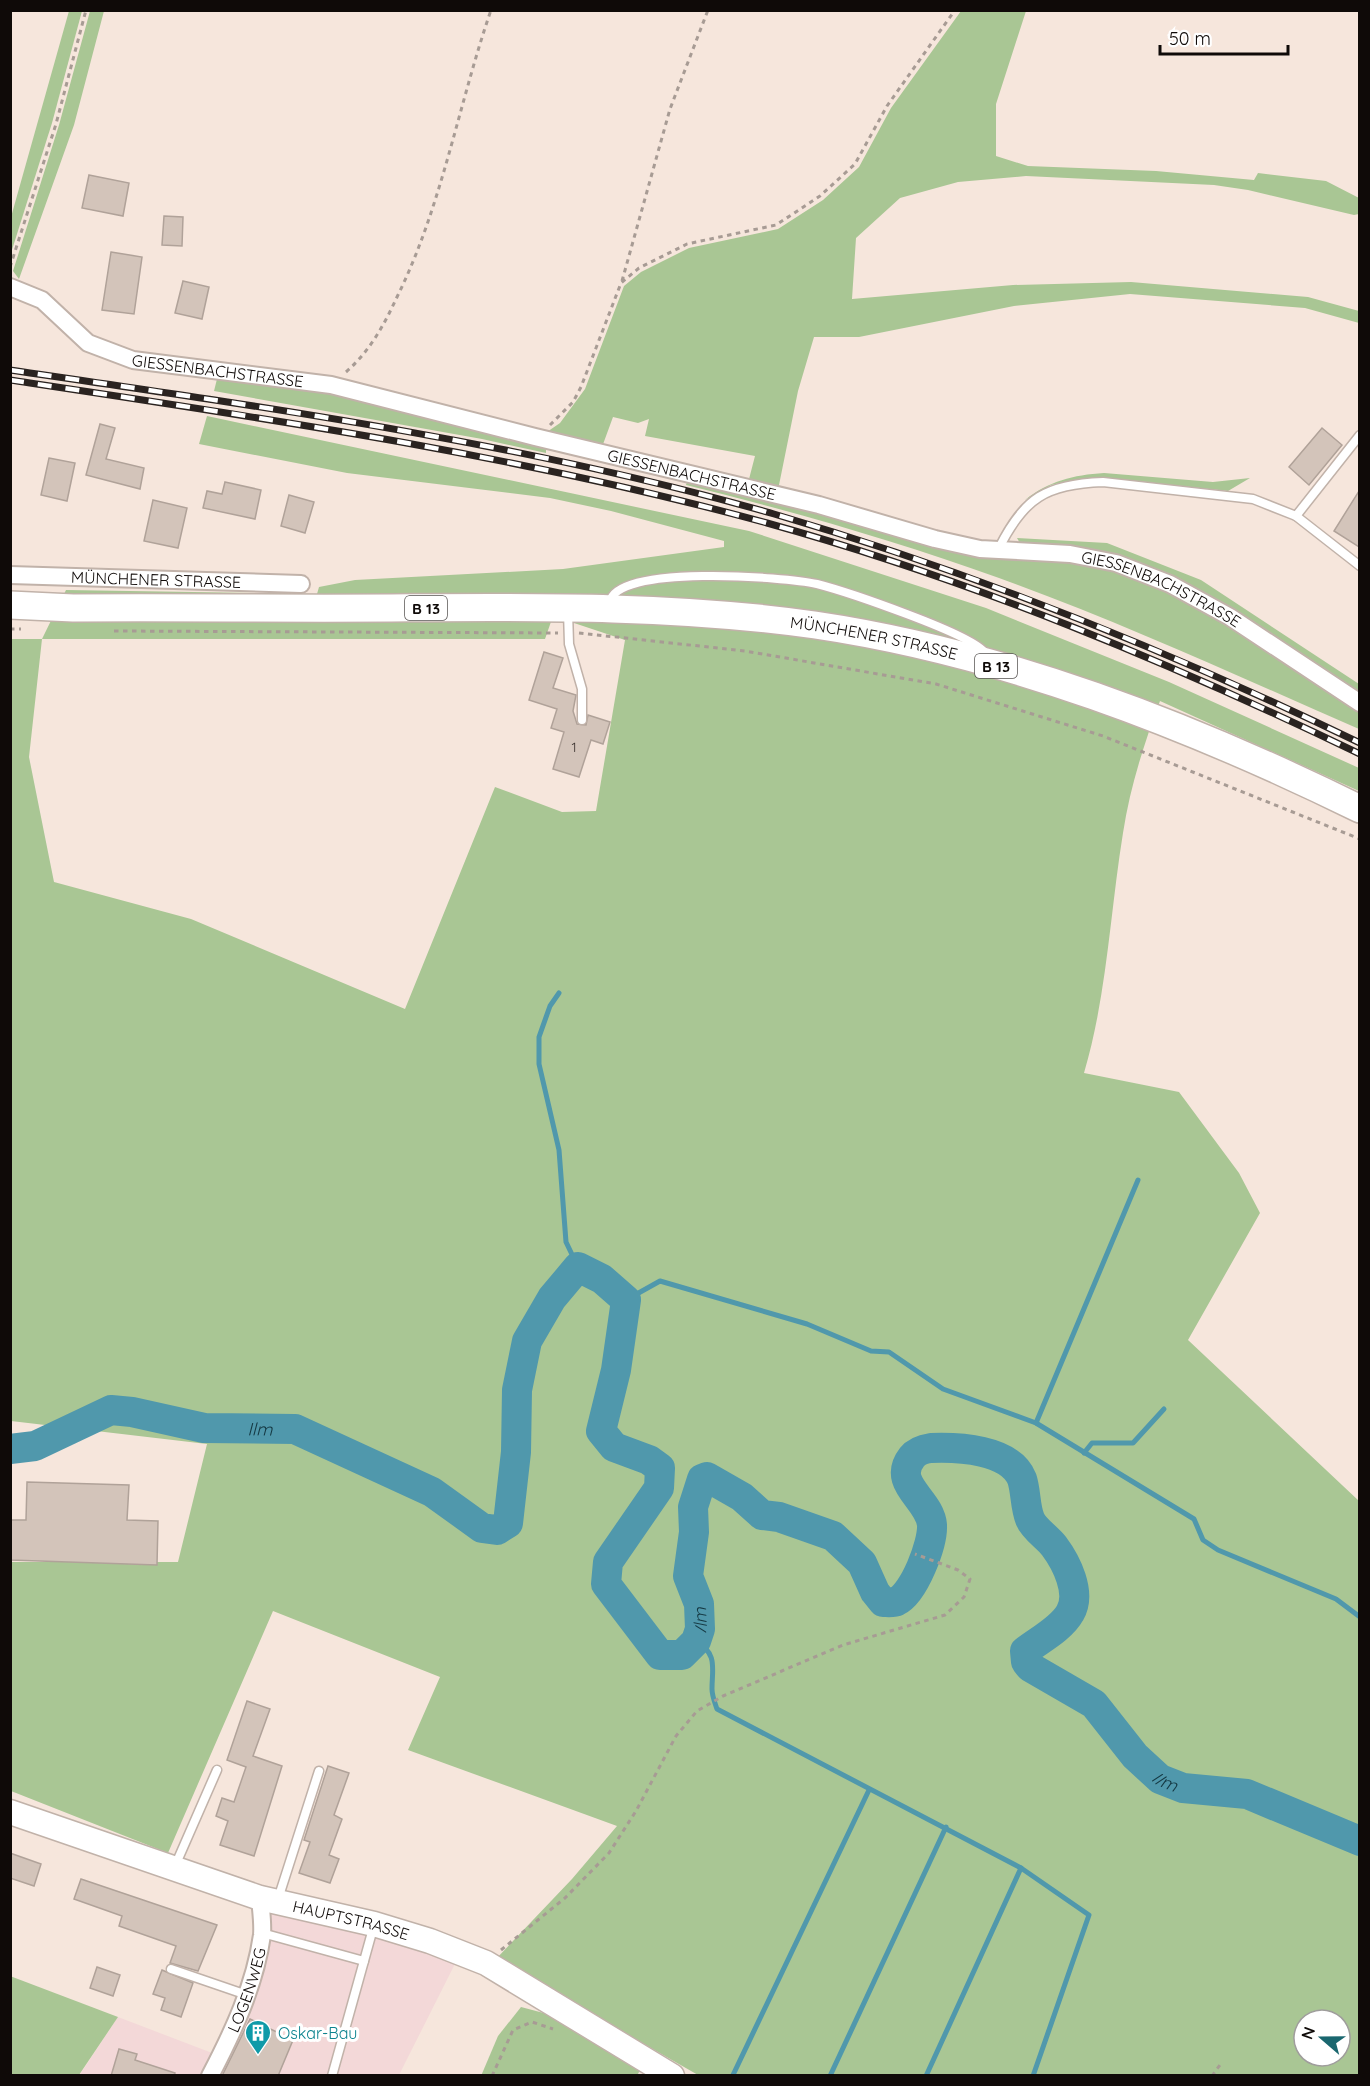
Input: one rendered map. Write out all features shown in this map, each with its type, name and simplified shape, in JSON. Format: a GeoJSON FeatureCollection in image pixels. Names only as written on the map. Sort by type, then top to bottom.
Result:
{"type":"FeatureCollection","features":[{"type":"Feature","properties":{"kind":"main road","name":"B 13"},"geometry":{"type":"LineString","coordinates":[[10,605],[568,621],[610,609]]}},
{"type":"Feature","properties":{"kind":"main road","name":"MÜNCHENER STRASSE"},"geometry":{"type":"LineString","coordinates":[[610,609],[724,615],[818,626],[984,662],[1198,736],[1284,772],[1359,809]]}},
{"type":"Feature","properties":{"kind":"street","name":"GIESSENBACHSTRASSE"},"geometry":{"type":"LineString","coordinates":[[10,287],[42,300],[88,343],[133,360],[332,385],[535,437],[819,505],[935,539],[980,549],[1070,554],[1116,563],[1170,584],[1230,617],[1359,703]]}},
{"type":"Feature","properties":{"kind":"street","name":"MÜNCHENER STRASSE"},"geometry":{"type":"LineString","coordinates":[[10,575],[301,584]]}},
{"type":"Feature","properties":{"kind":"street","name":"HAUPTSTRASSE"},"geometry":{"type":"LineString","coordinates":[[10,1812],[268,1900],[374,1924],[430,1941],[486,1963],[672,2076]]}},
{"type":"Feature","properties":{"kind":"street","name":"LOGENWEG"},"geometry":{"type":"LineString","coordinates":[[210,2076],[247,1995],[268,1900]]}},
{"type":"Feature","properties":{"kind":"lane"},"geometry":{"type":"LineString","coordinates":[[1296,516],[1359,435]]}},
{"type":"Feature","properties":{"kind":"lane"},"geometry":{"type":"LineString","coordinates":[[999,549],[1010,526],[1029,503],[1053,490],[1080,483],[1148,486],[1253,499],[1296,516],[1359,566]]}},
{"type":"Feature","properties":{"kind":"lane"},"geometry":{"type":"LineString","coordinates":[[610,609],[610,599],[616,591],[644,581],[704,577],[780,578],[817,584],[909,616],[978,646],[985,654],[984,662]]}},
{"type":"Feature","properties":{"kind":"lane"},"geometry":{"type":"LineString","coordinates":[[568,621],[569,644],[582,688],[582,720]]}},
{"type":"Feature","properties":{"kind":"lane"},"geometry":{"type":"LineString","coordinates":[[173,1869],[217,1770]]}},
{"type":"Feature","properties":{"kind":"lane"},"geometry":{"type":"LineString","coordinates":[[268,1900],[319,1771]]}},
{"type":"Feature","properties":{"kind":"lane"},"geometry":{"type":"LineString","coordinates":[[332,2076],[374,1924]]}},
{"type":"Feature","properties":{"kind":"lane"},"geometry":{"type":"LineString","coordinates":[[262,1933],[364,1960]]}},
{"type":"Feature","properties":{"kind":"lane"},"geometry":{"type":"LineString","coordinates":[[171,1969],[247,1995]]}},
{"type":"Feature","properties":{"kind":"path"},"geometry":{"type":"LineString","coordinates":[[10,267],[56,124],[86,10]]}},
{"type":"Feature","properties":{"kind":"path"},"geometry":{"type":"LineString","coordinates":[[332,385],[360,359],[381,330],[410,270],[446,172],[491,10]]}},
{"type":"Feature","properties":{"kind":"path"},"geometry":{"type":"LineString","coordinates":[[535,437],[557,420],[581,387],[621,283],[670,109],[708,10]]}},
{"type":"Feature","properties":{"kind":"path"},"geometry":{"type":"LineString","coordinates":[[621,283],[639,268],[670,251],[687,244],[776,225],[820,196],[855,164],[887,106],[955,10]]}},
{"type":"Feature","properties":{"kind":"path"},"geometry":{"type":"LineString","coordinates":[[106,631],[568,621],[598,634],[745,651],[936,684],[1103,736],[1359,839]]}},
{"type":"Feature","properties":{"kind":"path"},"geometry":{"type":"LineString","coordinates":[[10,629],[22,629]]}},
{"type":"Feature","properties":{"kind":"path"},"geometry":{"type":"LineString","coordinates":[[486,1963],[565,1898],[609,1852],[636,1811],[676,1736],[698,1711],[723,1696],[843,1645],[945,1615],[964,1597],[970,1579],[958,1570],[915,1554]]}},
{"type":"Feature","properties":{"kind":"path"},"geometry":{"type":"LineString","coordinates":[[492,2076],[513,2030],[532,2022],[555,2029]]}},
{"type":"Feature","properties":{"kind":"path"},"geometry":{"type":"LineString","coordinates":[[1212,2076],[1222,2062]]}},
{"type":"Feature","properties":{"kind":"shaded area"},"geometry":{"type":"Polygon","coordinates":[[[260,1898],[464,1946],[399,2075],[79,2076],[118,2017],[220,2056],[247,1995],[260,1898]]]}},
{"type":"Feature","properties":{"kind":"green space"},"geometry":{"type":"Polygon","coordinates":[[[69,11],[82,11],[52,123],[11,253],[11,217],[69,11]]]}},
{"type":"Feature","properties":{"kind":"green space"},"geometry":{"type":"Polygon","coordinates":[[[90,11],[104,11],[74,125],[19,279],[13,271],[59,125],[90,11]]]}},
{"type":"Feature","properties":{"kind":"green space"},"geometry":{"type":"Polygon","coordinates":[[[961,11],[1026,11],[996,104],[996,156],[1028,166],[1156,171],[1254,180],[1258,173],[1326,181],[1359,198],[1359,214],[1354,215],[1248,190],[1214,185],[1026,176],[958,182],[900,198],[856,238],[852,299],[1013,285],[1131,282],[1308,297],[1359,311],[1359,323],[1305,308],[1130,294],[1014,306],[859,337],[814,337],[798,391],[778,490],[748,483],[755,456],[645,436],[649,419],[638,423],[613,417],[602,447],[544,434],[560,423],[585,389],[624,286],[641,272],[689,248],[778,229],[823,200],[859,167],[891,108],[961,11]]]}},
{"type":"Feature","properties":{"kind":"green space"},"geometry":{"type":"Polygon","coordinates":[[[218,375],[339,392],[546,447],[546,453],[482,439],[214,391],[218,375]]]}},
{"type":"Feature","properties":{"kind":"green space"},"geometry":{"type":"Polygon","coordinates":[[[207,416],[749,531],[986,608],[1169,682],[1359,768],[1359,791],[1160,701],[1129,799],[1103,984],[1084,1073],[1179,1092],[1239,1173],[1260,1213],[1188,1340],[1359,1501],[1359,2075],[698,2075],[496,1959],[572,1879],[617,1826],[408,1750],[440,1677],[273,1611],[168,1853],[11,1791],[11,1562],[178,1562],[207,1444],[11,1421],[11,639],[42,639],[66,590],[317,594],[319,587],[355,580],[563,569],[724,547],[724,541],[611,511],[550,498],[347,473],[199,444],[207,416]],[[553,616],[545,639],[42,639],[29,757],[54,882],[191,919],[405,1009],[495,787],[562,812],[596,811],[625,640],[553,616]]]}},
{"type":"Feature","properties":{"kind":"green space"},"geometry":{"type":"Polygon","coordinates":[[[1104,473],[1213,482],[1250,478],[1228,491],[1103,478],[1079,479],[1051,485],[1025,500],[1043,488],[1062,480],[1104,473]]]}},
{"type":"Feature","properties":{"kind":"green space"},"geometry":{"type":"Polygon","coordinates":[[[688,479],[1114,570],[1167,591],[1227,624],[1359,710],[1359,729],[1180,650],[1045,595],[883,539],[686,485],[688,479]]]}},
{"type":"Feature","properties":{"kind":"green space"},"geometry":{"type":"Polygon","coordinates":[[[1017,538],[1107,543],[1201,580],[1359,684],[1359,697],[1173,579],[1021,545],[1017,538]]]}},
{"type":"Feature","properties":{"kind":"green space"},"geometry":{"type":"Polygon","coordinates":[[[10,1976],[118,2017],[79,2075],[11,2075],[10,1976]]]}},
{"type":"Feature","properties":{"kind":"green space"},"geometry":{"type":"Polygon","coordinates":[[[521,2007],[551,2015],[640,2070],[637,2076],[481,2076],[498,2036],[521,2007]]]}},
{"type":"Feature","properties":{"kind":"building"},"geometry":{"type":"Polygon","coordinates":[[[89,175],[129,183],[123,216],[82,208],[89,175]]]}},
{"type":"Feature","properties":{"kind":"building"},"geometry":{"type":"Polygon","coordinates":[[[164,216],[183,217],[182,246],[162,245],[164,216]]]}},
{"type":"Feature","properties":{"kind":"building"},"geometry":{"type":"Polygon","coordinates":[[[111,252],[142,257],[134,314],[102,310],[111,252]]]}},
{"type":"Feature","properties":{"kind":"building"},"geometry":{"type":"Polygon","coordinates":[[[183,281],[209,287],[202,319],[175,313],[183,281]]]}},
{"type":"Feature","properties":{"kind":"building"},"geometry":{"type":"Polygon","coordinates":[[[100,424],[115,428],[106,459],[144,468],[140,489],[86,475],[100,424]]]}},
{"type":"Feature","properties":{"kind":"building"},"geometry":{"type":"Polygon","coordinates":[[[1322,428],[1342,445],[1309,485],[1289,467],[1322,428]]]}},
{"type":"Feature","properties":{"kind":"building"},"geometry":{"type":"Polygon","coordinates":[[[49,458],[75,463],[67,501],[41,495],[49,458]]]}},
{"type":"Feature","properties":{"kind":"building"},"geometry":{"type":"Polygon","coordinates":[[[225,482],[261,490],[255,519],[203,508],[207,491],[222,494],[225,482]]]}},
{"type":"Feature","properties":{"kind":"building"},"geometry":{"type":"Polygon","coordinates":[[[1359,491],[1359,547],[1334,531],[1359,491]]]}},
{"type":"Feature","properties":{"kind":"building"},"geometry":{"type":"Polygon","coordinates":[[[289,495],[314,502],[305,533],[281,526],[289,495]]]}},
{"type":"Feature","properties":{"kind":"building"},"geometry":{"type":"Polygon","coordinates":[[[153,500],[187,508],[178,548],[144,541],[153,500]]]}},
{"type":"Feature","properties":{"kind":"building"},"geometry":{"type":"Polygon","coordinates":[[[544,652],[563,658],[553,688],[576,695],[573,711],[577,724],[586,725],[588,715],[610,722],[603,744],[591,740],[579,777],[553,769],[564,732],[551,728],[557,709],[529,700],[544,652]]]}},
{"type":"Feature","properties":{"kind":"building"},"geometry":{"type":"Polygon","coordinates":[[[27,1482],[129,1485],[127,1520],[158,1521],[157,1565],[10,1560],[10,1520],[26,1520],[27,1482]]]}},
{"type":"Feature","properties":{"kind":"building"},"geometry":{"type":"Polygon","coordinates":[[[247,1701],[270,1709],[253,1756],[282,1766],[254,1856],[220,1845],[228,1821],[216,1816],[222,1798],[234,1802],[246,1767],[227,1760],[247,1701]]]}},
{"type":"Feature","properties":{"kind":"building"},"geometry":{"type":"Polygon","coordinates":[[[328,1766],[349,1773],[334,1815],[342,1819],[329,1855],[339,1859],[330,1883],[299,1873],[310,1842],[304,1840],[328,1766]]]}},
{"type":"Feature","properties":{"kind":"building"},"geometry":{"type":"Polygon","coordinates":[[[10,1853],[41,1864],[34,1886],[10,1878],[10,1853]]]}},
{"type":"Feature","properties":{"kind":"building"},"geometry":{"type":"Polygon","coordinates":[[[81,1879],[217,1925],[198,1971],[170,1963],[176,1946],[119,1926],[122,1916],[74,1899],[81,1879]]]}},
{"type":"Feature","properties":{"kind":"building"},"geometry":{"type":"Polygon","coordinates":[[[97,1967],[120,1975],[113,1996],[90,1988],[97,1967]]]}},
{"type":"Feature","properties":{"kind":"building"},"geometry":{"type":"Polygon","coordinates":[[[162,1970],[193,1983],[181,2017],[161,2010],[165,1998],[153,1994],[162,1970]]]}},
{"type":"Feature","properties":{"kind":"building","name":"Oskar-Bau"},"geometry":{"type":"Polygon","coordinates":[[[250,2019],[293,2040],[278,2076],[222,2076],[250,2019]]]}},
{"type":"Feature","properties":{"kind":"building"},"geometry":{"type":"Polygon","coordinates":[[[119,2049],[137,2054],[135,2060],[175,2073],[174,2076],[111,2076],[119,2049]]]}},
{"type":"Feature","properties":{"kind":"waterway"},"geometry":{"type":"LineString","coordinates":[[559,993],[550,1006],[539,1037],[539,1064],[559,1150],[566,1242],[578,1267]]}},
{"type":"Feature","properties":{"kind":"waterway"},"geometry":{"type":"LineString","coordinates":[[1036,1423],[1138,1180]]}},
{"type":"Feature","properties":{"kind":"waterway","name":"Ilm"},"geometry":{"type":"LineString","coordinates":[[10,1449],[35,1446],[111,1410],[132,1412],[204,1428],[295,1429],[432,1492],[482,1528],[497,1530],[508,1523],[516,1452],[517,1390],[527,1341],[552,1298],[578,1267],[602,1279],[626,1300],[616,1370],[601,1431],[614,1447],[649,1460],[660,1468],[659,1488],[608,1562],[606,1584],[660,1655],[682,1655],[696,1641],[700,1629],[699,1604],[688,1576],[694,1532],[693,1507],[702,1479],[707,1477],[742,1497],[762,1515],[779,1517],[833,1536],[862,1563],[875,1592],[883,1602],[892,1602],[903,1596],[916,1578],[926,1555],[931,1533],[930,1516],[913,1491],[906,1475],[912,1457],[920,1451],[931,1448],[968,1449],[982,1452],[1007,1461],[1016,1469],[1022,1479],[1030,1519],[1059,1553],[1071,1578],[1074,1596],[1070,1613],[1055,1629],[1025,1651],[1026,1662],[1030,1667],[1094,1704],[1135,1756],[1160,1779],[1183,1788],[1247,1794],[1360,1841]]}},
{"type":"Feature","properties":{"kind":"waterway"},"geometry":{"type":"LineString","coordinates":[[626,1300],[660,1281],[807,1324],[871,1351],[889,1352],[943,1389],[1036,1423],[1194,1519],[1203,1540],[1218,1550],[1336,1599],[1360,1617]]}},
{"type":"Feature","properties":{"kind":"waterway"},"geometry":{"type":"LineString","coordinates":[[1084,1453],[1092,1443],[1133,1443],[1164,1409]]}},
{"type":"Feature","properties":{"kind":"waterway"},"geometry":{"type":"LineString","coordinates":[[696,1641],[711,1656],[712,1692],[717,1709],[1021,1868],[1089,1915],[1033,2076]]}},
{"type":"Feature","properties":{"kind":"waterway"},"geometry":{"type":"LineString","coordinates":[[733,2075],[869,1790]]}},
{"type":"Feature","properties":{"kind":"waterway"},"geometry":{"type":"LineString","coordinates":[[830,2076],[946,1827]]}},
{"type":"Feature","properties":{"kind":"waterway"},"geometry":{"type":"LineString","coordinates":[[926,2076],[1021,1868]]}},
{"type":"Feature","properties":{"kind":"railway"},"geometry":{"type":"LineString","coordinates":[[10,370],[395,429],[586,467],[774,514],[924,562],[1072,616],[1217,677],[1360,743]]}},
{"type":"Feature","properties":{"kind":"railway"},"geometry":{"type":"LineString","coordinates":[[10,380],[391,440],[580,477],[767,523],[919,570],[1069,625],[1216,687],[1360,754]]}},
{"type":"Feature","properties":{"kind":"place","name":"Oskar-Bau"},"geometry":{"type":"Point","coordinates":[258,2056]}}]}
